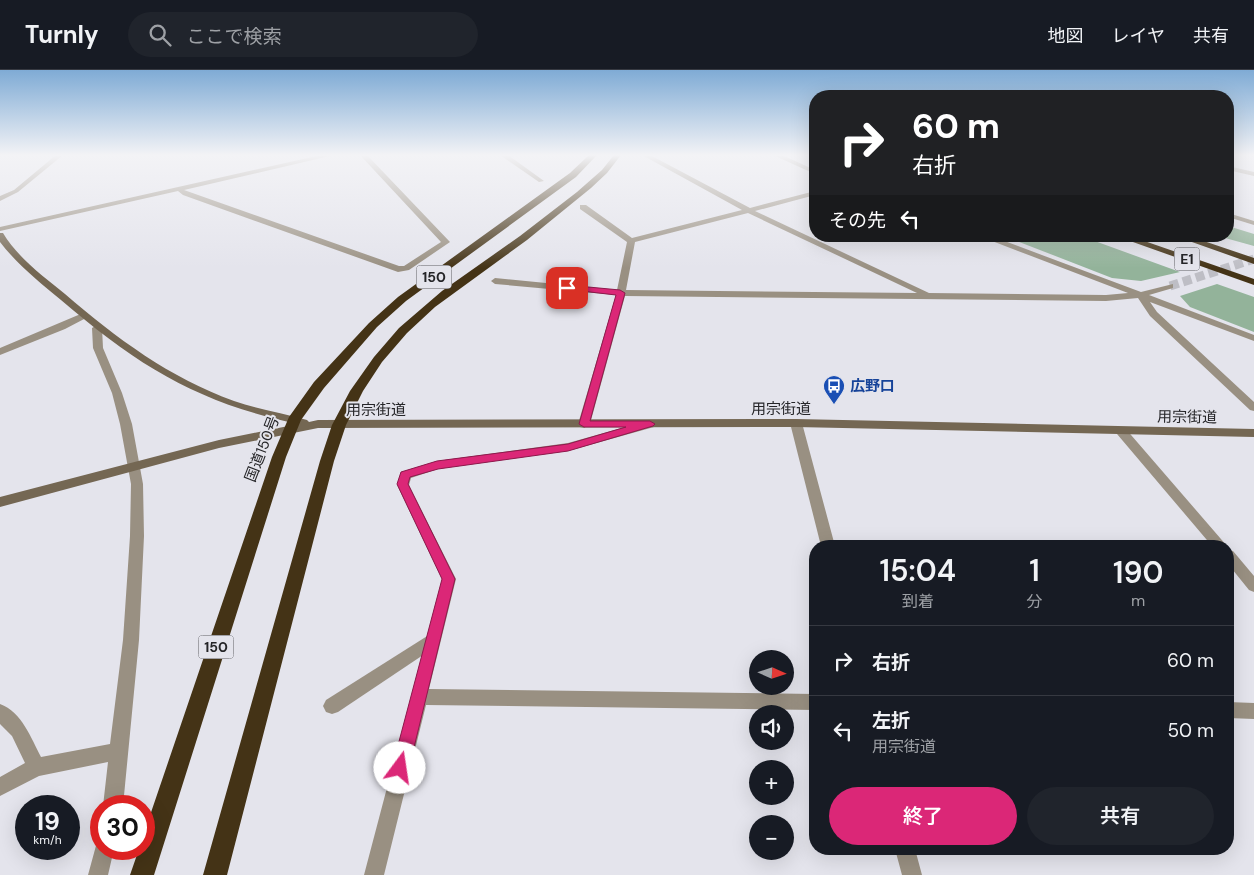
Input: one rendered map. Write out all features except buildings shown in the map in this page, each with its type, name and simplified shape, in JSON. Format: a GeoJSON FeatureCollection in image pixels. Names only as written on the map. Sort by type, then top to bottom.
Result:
{"type":"FeatureCollection","features":[{"type":"Feature","properties":{"kind":"highway","name":"国道150号"},"geometry":{"type":"LineString","coordinates":[[142,875],[279,457],[292,425],[319,385],[345,354],[395,306],[548,193]]}},
{"type":"Feature","properties":{"kind":"highway","name":"150"},"geometry":{"type":"LineString","coordinates":[[215,875],[327,461],[339,425],[354,395],[374,364],[431,305],[524,238],[580,193]]}},
{"type":"Feature","properties":{"kind":"highway","name":"E1"},"geometry":{"type":"LineString","coordinates":[[1137,242],[1254,282]]}},
{"type":"Feature","properties":{"kind":"highway","name":"E1"},"geometry":{"type":"LineString","coordinates":[[1197,242],[1254,261]]}},
{"type":"Feature","properties":{"kind":"street"},"geometry":{"type":"LineString","coordinates":[[0,199],[13,193]]}},
{"type":"Feature","properties":{"kind":"street"},"geometry":{"type":"LineString","coordinates":[[161,193],[0,235],[38,277],[97,328],[164,375],[216,399],[292,425]]}},
{"type":"Feature","properties":{"kind":"street"},"geometry":{"type":"LineString","coordinates":[[183,193],[398,270],[406,268],[446,242],[399,193]]}},
{"type":"Feature","properties":{"kind":"street"},"geometry":{"type":"LineString","coordinates":[[715,193],[809,239]]}},
{"type":"Feature","properties":{"kind":"street"},"geometry":{"type":"LineString","coordinates":[[583,207],[631,241],[809,195]]}},
{"type":"Feature","properties":{"kind":"street"},"geometry":{"type":"LineString","coordinates":[[1234,217],[1254,223]]}},
{"type":"Feature","properties":{"kind":"street"},"geometry":{"type":"LineString","coordinates":[[584,424],[620,293],[631,241]]}},
{"type":"Feature","properties":{"kind":"street"},"geometry":{"type":"LineString","coordinates":[[815,242],[929,296]]}},
{"type":"Feature","properties":{"kind":"street"},"geometry":{"type":"LineString","coordinates":[[999,242],[1254,338]]}},
{"type":"Feature","properties":{"kind":"street"},"geometry":{"type":"LineString","coordinates":[[495,281],[620,293],[1106,298],[1141,295],[1170,286]]}},
{"type":"Feature","properties":{"kind":"street"},"geometry":{"type":"LineString","coordinates":[[1141,295],[1152,314],[1254,408]]}},
{"type":"Feature","properties":{"kind":"street"},"geometry":{"type":"LineString","coordinates":[[0,352],[83,316]]}},
{"type":"Feature","properties":{"kind":"street"},"geometry":{"type":"LineString","coordinates":[[97,328],[98,348],[117,393],[135,467],[137,536],[132,630],[114,795]]}},
{"type":"Feature","properties":{"kind":"street"},"geometry":{"type":"LineString","coordinates":[[796,423],[826,540]]}},
{"type":"Feature","properties":{"kind":"street","name":"用宗街道"},"geometry":{"type":"LineString","coordinates":[[0,502],[292,425],[796,423],[1254,433]]}},
{"type":"Feature","properties":{"kind":"street"},"geometry":{"type":"LineString","coordinates":[[374,875],[448,579],[402,484],[405,475],[437,465],[568,447],[650,424]]}},
{"type":"Feature","properties":{"kind":"street"},"geometry":{"type":"LineString","coordinates":[[1121,431],[1215,540]]}},
{"type":"Feature","properties":{"kind":"street"},"geometry":{"type":"LineString","coordinates":[[1234,562],[1254,586]]}},
{"type":"Feature","properties":{"kind":"street"},"geometry":{"type":"LineString","coordinates":[[332,706],[432,640]]}},
{"type":"Feature","properties":{"kind":"street"},"geometry":{"type":"LineString","coordinates":[[418,697],[809,702]]}},
{"type":"Feature","properties":{"kind":"street"},"geometry":{"type":"LineString","coordinates":[[1234,710],[1254,711]]}},
{"type":"Feature","properties":{"kind":"street"},"geometry":{"type":"LineString","coordinates":[[0,712],[18,730],[36,766]]}},
{"type":"Feature","properties":{"kind":"street"},"geometry":{"type":"LineString","coordinates":[[0,787],[36,766],[118,751]]}},
{"type":"Feature","properties":{"kind":"street"},"geometry":{"type":"LineString","coordinates":[[907,855],[912,875]]}},
{"type":"Feature","properties":{"kind":"street"},"geometry":{"type":"LineString","coordinates":[[98,875],[101,860]]}},
{"type":"Feature","properties":{"kind":"green space"},"geometry":{"type":"Polygon","coordinates":[[[1234,228],[1254,234],[1254,246],[1234,240],[1234,228]]]}},
{"type":"Feature","properties":{"kind":"green space"},"geometry":{"type":"Polygon","coordinates":[[[1019,242],[1098,242],[1180,272],[1141,281],[1112,278],[1019,242]]]}},
{"type":"Feature","properties":{"kind":"green space"},"geometry":{"type":"Polygon","coordinates":[[[1217,284],[1254,297],[1254,332],[1190,307],[1180,296],[1217,284]]]}},
{"type":"Feature","properties":{"kind":"tunnel"},"geometry":{"type":"LineString","coordinates":[[1170,286],[1254,259]]}},
{"type":"Feature","properties":{"kind":"place","name":"広野口"},"geometry":{"type":"Point","coordinates":[834,405]}},
{"type":"Feature","properties":{"kind":"route"},"geometry":{"type":"LineString","coordinates":[[400,768],[448,579],[402,484],[405,475],[437,465],[568,447],[650,424],[584,424],[620,293],[567,288]]}}]}
